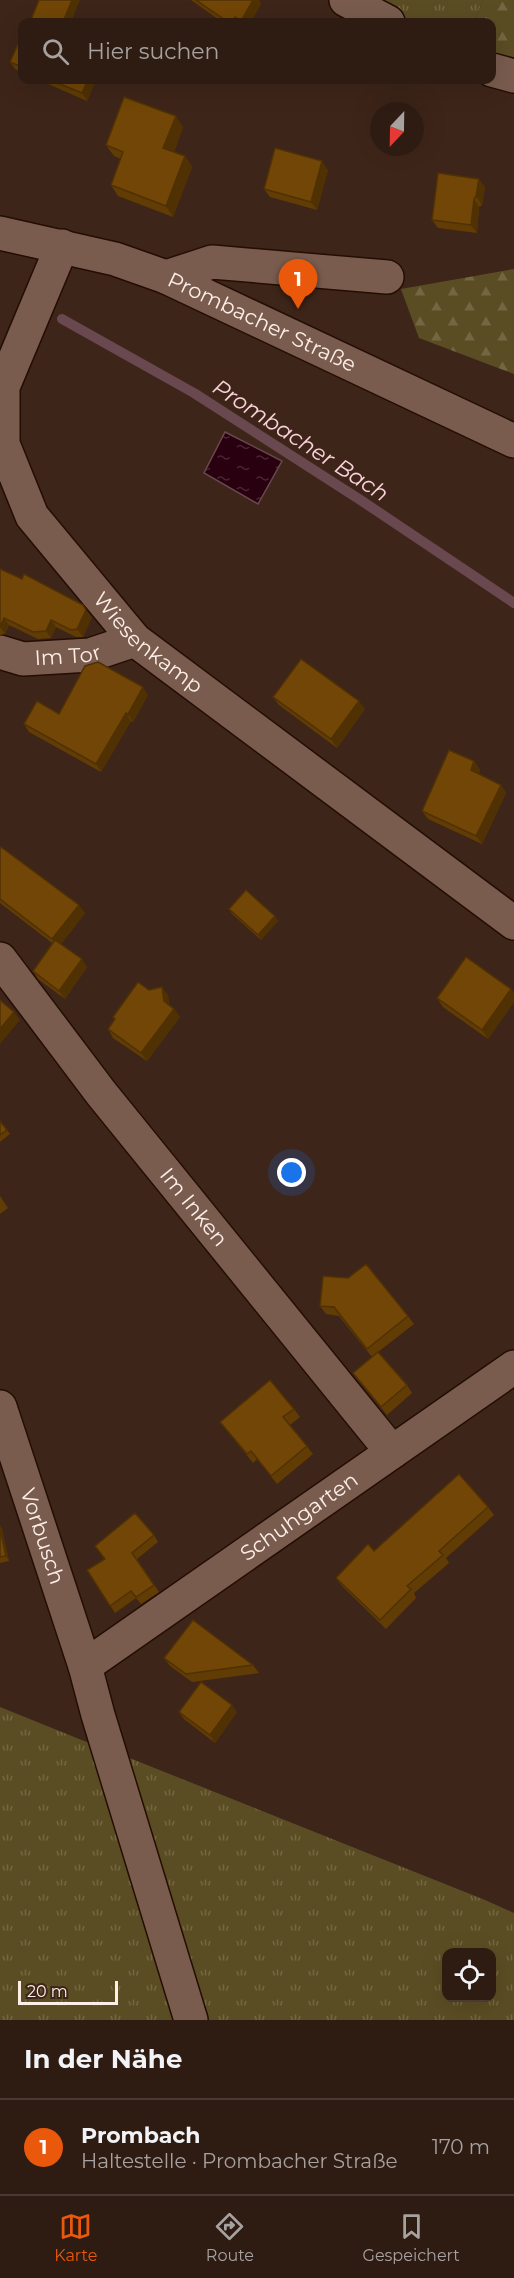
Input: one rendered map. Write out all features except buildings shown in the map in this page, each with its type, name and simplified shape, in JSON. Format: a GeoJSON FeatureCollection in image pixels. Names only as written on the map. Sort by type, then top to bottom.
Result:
{"type":"FeatureCollection","features":[{"type":"Feature","properties":{"kind":"street"},"geometry":{"type":"LineString","coordinates":[[346,0],[380,18]]}},
{"type":"Feature","properties":{"kind":"street"},"geometry":{"type":"LineString","coordinates":[[496,71],[514,76]]}},
{"type":"Feature","properties":{"kind":"street","name":"Prombacher Straße"},"geometry":{"type":"LineString","coordinates":[[0,232],[115,259],[166,277],[514,441]]}},
{"type":"Feature","properties":{"kind":"street","name":"Wiesenkamp"},"geometry":{"type":"LineString","coordinates":[[62,246],[3,387],[3,444],[32,516],[135,640],[514,923]]}},
{"type":"Feature","properties":{"kind":"street"},"geometry":{"type":"LineString","coordinates":[[166,277],[212,262],[387,277]]}},
{"type":"Feature","properties":{"kind":"street","name":"Im Tor"},"geometry":{"type":"LineString","coordinates":[[0,652],[23,659],[90,655],[135,640]]}},
{"type":"Feature","properties":{"kind":"street","name":"Im Inken"},"geometry":{"type":"LineString","coordinates":[[0,959],[101,1093],[392,1452]]}},
{"type":"Feature","properties":{"kind":"street","name":"Schuhgarten"},"geometry":{"type":"LineString","coordinates":[[85,1666],[514,1367]]}},
{"type":"Feature","properties":{"kind":"street","name":"Vorbusch"},"geometry":{"type":"LineString","coordinates":[[0,1407],[85,1666],[190,2020]]}},
{"type":"Feature","properties":{"kind":"green space"},"geometry":{"type":"Polygon","coordinates":[[[369,0],[483,0],[476,18],[397,18],[369,0]]]}},
{"type":"Feature","properties":{"kind":"green space"},"geometry":{"type":"Polygon","coordinates":[[[483,0],[514,0],[514,62],[496,56],[496,18],[476,18],[483,0]]]}},
{"type":"Feature","properties":{"kind":"green space"},"geometry":{"type":"Polygon","coordinates":[[[514,269],[514,374],[419,338],[401,289],[514,269]]]}},
{"type":"Feature","properties":{"kind":"green space"},"geometry":{"type":"Polygon","coordinates":[[[0,1707],[94,1745],[179,2020],[0,2020],[0,1707]]]}},
{"type":"Feature","properties":{"kind":"green space"},"geometry":{"type":"Polygon","coordinates":[[[117,1753],[514,1913],[514,2020],[198,2020],[117,1753]]]}},
{"type":"Feature","properties":{"kind":"water"},"geometry":{"type":"Polygon","coordinates":[[[225,432],[282,461],[258,504],[204,473],[225,432]]]}},
{"type":"Feature","properties":{"kind":"waterway","name":"Prombacher Bach"},"geometry":{"type":"LineString","coordinates":[[62,319],[194,393],[362,501],[514,603]]}},
{"type":"Feature","properties":{"kind":"place","name":"Prombach"},"geometry":{"type":"Point","coordinates":[298,309]}}]}
